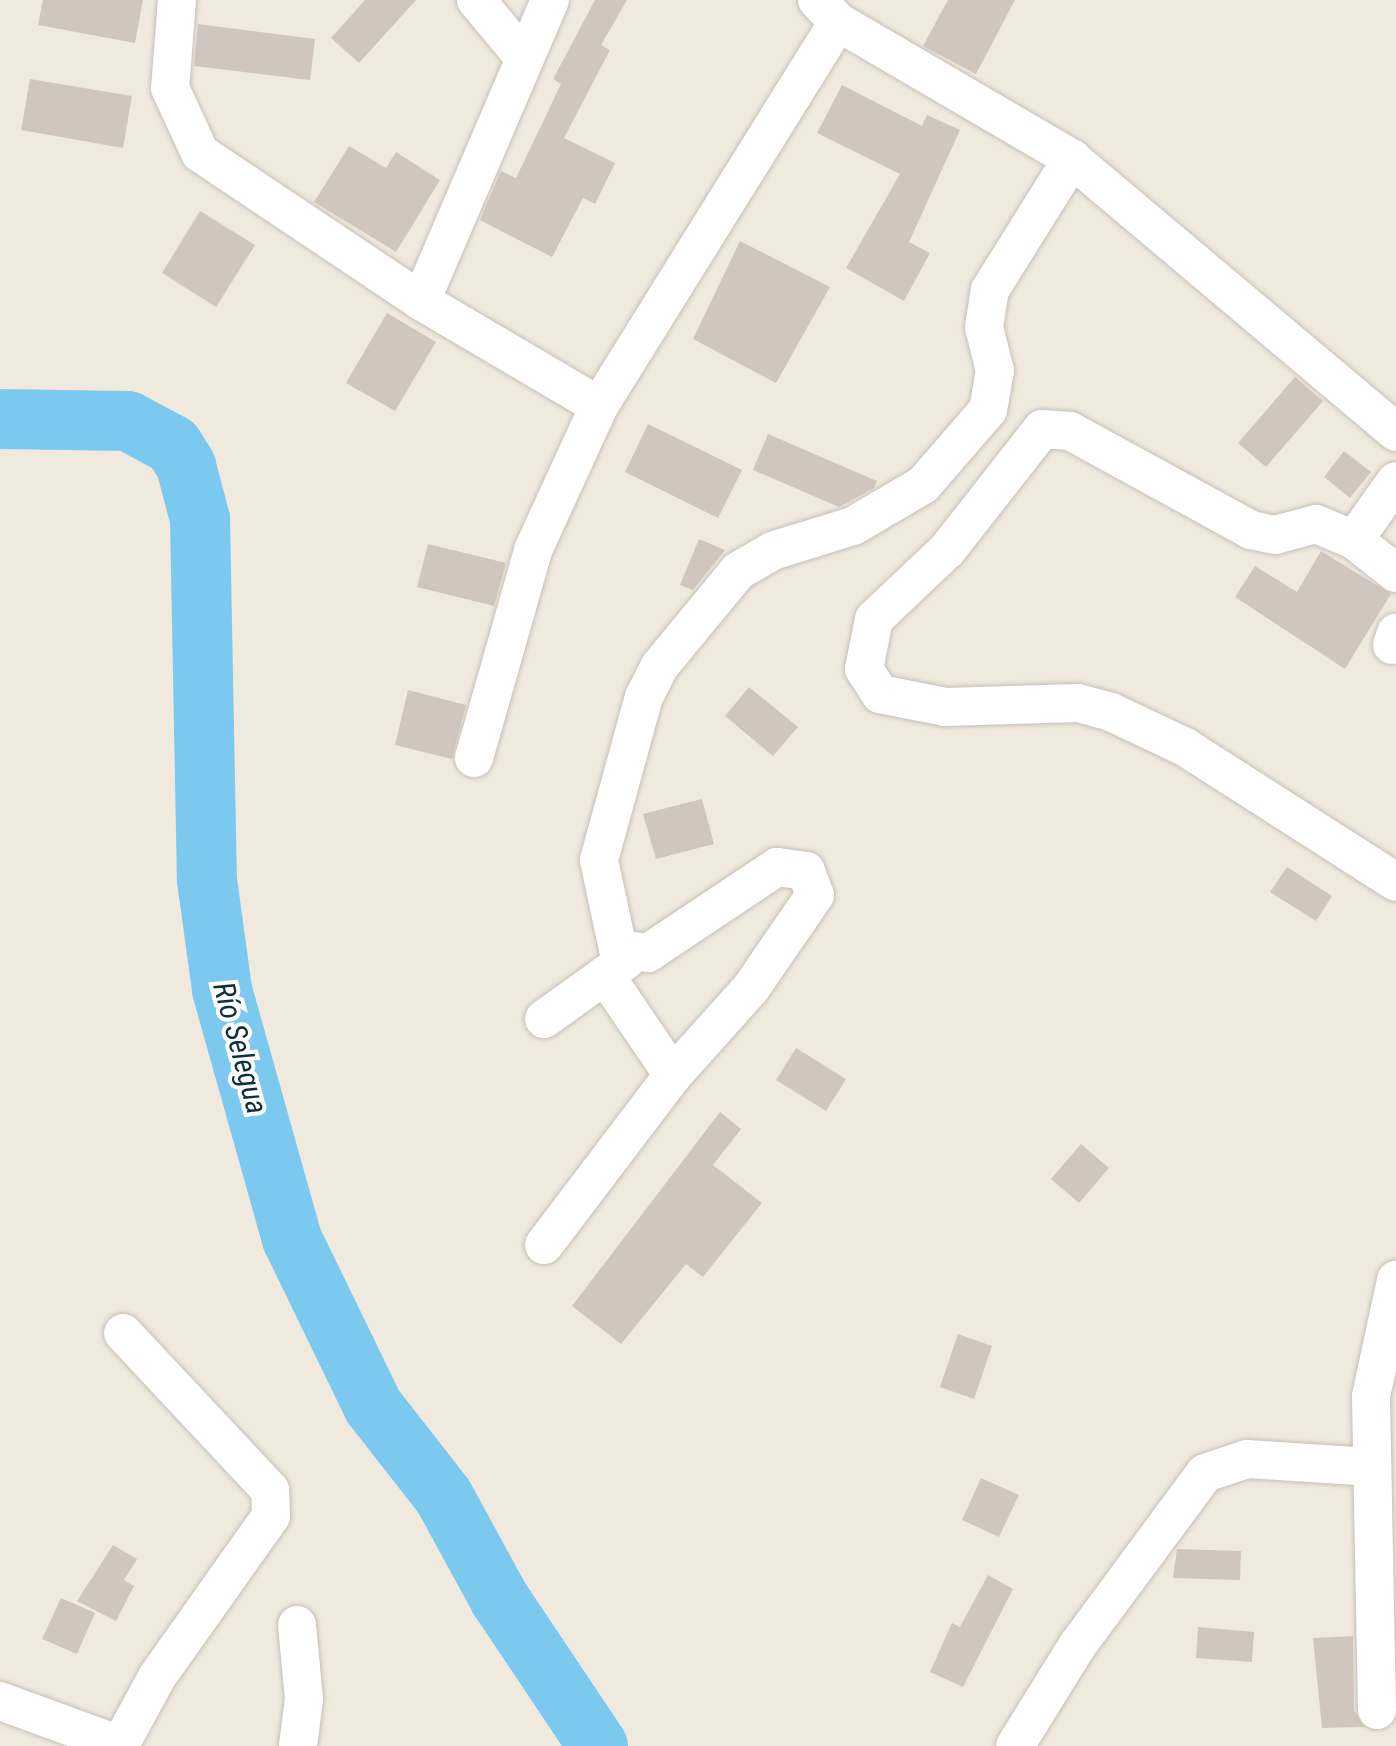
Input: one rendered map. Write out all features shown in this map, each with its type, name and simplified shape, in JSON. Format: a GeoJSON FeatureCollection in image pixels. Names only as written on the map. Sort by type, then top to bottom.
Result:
{"type":"FeatureCollection","features":[{"type":"Feature","properties":{"kind":"street"},"geometry":{"type":"LineString","coordinates":[[178,0],[170,88],[200,154],[421,301],[600,406]]}},
{"type":"Feature","properties":{"kind":"street"},"geometry":{"type":"LineString","coordinates":[[476,0],[522,56]]}},
{"type":"Feature","properties":{"kind":"street"},"geometry":{"type":"LineString","coordinates":[[421,301],[522,56],[550,0]]}},
{"type":"Feature","properties":{"kind":"street"},"geometry":{"type":"LineString","coordinates":[[474,758],[534,548],[600,406],[828,11],[1072,160],[1396,432]]}},
{"type":"Feature","properties":{"kind":"street"},"geometry":{"type":"LineString","coordinates":[[673,1075],[618,966],[599,860],[644,697],[659,667],[738,570],[772,551],[853,526],[923,484],[988,410],[995,371],[984,327],[990,290],[1072,160]]}},
{"type":"Feature","properties":{"kind":"street"},"geometry":{"type":"LineString","coordinates":[[1396,573],[1354,540],[1316,524],[1275,536],[1252,530],[1070,431],[1042,429],[947,550],[874,620],[864,669],[880,694],[945,707],[1078,703],[1111,712],[1185,747],[1396,882]]}},
{"type":"Feature","properties":{"kind":"street"},"geometry":{"type":"LineString","coordinates":[[1354,540],[1396,482]]}},
{"type":"Feature","properties":{"kind":"street"},"geometry":{"type":"LineString","coordinates":[[544,1020],[618,966],[648,953],[778,867],[792,865],[816,882],[810,907],[760,975],[673,1075],[544,1244]]}},
{"type":"Feature","properties":{"kind":"street"},"geometry":{"type":"LineString","coordinates":[[1377,1710],[1371,1396],[1396,1280]]}},
{"type":"Feature","properties":{"kind":"street"},"geometry":{"type":"LineString","coordinates":[[0,1701],[98,1742],[120,1745],[130,1736],[157,1677],[276,1501],[124,1333]]}},
{"type":"Feature","properties":{"kind":"street"},"geometry":{"type":"LineString","coordinates":[[1015,1746],[1077,1646],[1205,1473],[1247,1459],[1370,1467]]}},
{"type":"Feature","properties":{"kind":"street"},"geometry":{"type":"LineString","coordinates":[[298,1625],[304,1699],[298,1746]]}},
{"type":"Feature","properties":{"kind":"building"},"geometry":{"type":"Polygon","coordinates":[[[43,0],[143,0],[135,43],[38,25],[43,0]]]}},
{"type":"Feature","properties":{"kind":"building"},"geometry":{"type":"Polygon","coordinates":[[[365,0],[416,0],[359,63],[331,38],[365,0]]]}},
{"type":"Feature","properties":{"kind":"building"},"geometry":{"type":"Polygon","coordinates":[[[595,0],[627,0],[601,45],[610,50],[564,138],[615,163],[595,204],[583,198],[552,257],[480,220],[501,171],[516,178],[561,84],[553,79],[595,0]]]}},
{"type":"Feature","properties":{"kind":"building"},"geometry":{"type":"Polygon","coordinates":[[[948,0],[1015,0],[976,74],[923,46],[948,0]]]}},
{"type":"Feature","properties":{"kind":"building"},"geometry":{"type":"Polygon","coordinates":[[[198,24],[315,39],[310,80],[194,66],[198,24]]]}},
{"type":"Feature","properties":{"kind":"building"},"geometry":{"type":"Polygon","coordinates":[[[30,79],[132,96],[123,148],[21,130],[30,79]]]}},
{"type":"Feature","properties":{"kind":"building"},"geometry":{"type":"Polygon","coordinates":[[[842,85],[922,126],[927,115],[960,130],[909,242],[930,253],[904,301],[846,268],[900,174],[817,133],[842,85]]]}},
{"type":"Feature","properties":{"kind":"building"},"geometry":{"type":"Polygon","coordinates":[[[349,146],[386,168],[396,152],[440,180],[396,252],[314,202],[349,146]]]}},
{"type":"Feature","properties":{"kind":"building"},"geometry":{"type":"Polygon","coordinates":[[[200,211],[255,245],[216,307],[162,273],[200,211]]]}},
{"type":"Feature","properties":{"kind":"building"},"geometry":{"type":"Polygon","coordinates":[[[740,241],[830,287],[776,383],[693,339],[740,241]]]}},
{"type":"Feature","properties":{"kind":"building"},"geometry":{"type":"Polygon","coordinates":[[[387,313],[436,342],[395,411],[346,383],[387,313]]]}},
{"type":"Feature","properties":{"kind":"building"},"geometry":{"type":"Polygon","coordinates":[[[1295,377],[1323,401],[1266,467],[1238,443],[1295,377]]]}},
{"type":"Feature","properties":{"kind":"building"},"geometry":{"type":"Polygon","coordinates":[[[648,424],[742,470],[718,518],[625,472],[648,424]]]}},
{"type":"Feature","properties":{"kind":"building"},"geometry":{"type":"Polygon","coordinates":[[[768,434],[877,481],[874,488],[839,507],[753,470],[768,434]]]}},
{"type":"Feature","properties":{"kind":"building"},"geometry":{"type":"Polygon","coordinates":[[[1344,451],[1371,472],[1350,498],[1324,477],[1344,451]]]}},
{"type":"Feature","properties":{"kind":"building"},"geometry":{"type":"Polygon","coordinates":[[[699,539],[725,550],[693,590],[680,585],[699,539]]]}},
{"type":"Feature","properties":{"kind":"building"},"geometry":{"type":"Polygon","coordinates":[[[428,544],[506,563],[494,606],[417,587],[428,544]]]}},
{"type":"Feature","properties":{"kind":"building"},"geometry":{"type":"Polygon","coordinates":[[[1321,551],[1391,594],[1345,669],[1235,597],[1255,566],[1297,592],[1321,551]]]}},
{"type":"Feature","properties":{"kind":"building"},"geometry":{"type":"Polygon","coordinates":[[[749,687],[798,727],[773,756],[725,716],[749,687]]]}},
{"type":"Feature","properties":{"kind":"building"},"geometry":{"type":"Polygon","coordinates":[[[408,690],[466,705],[452,759],[395,745],[408,690]]]}},
{"type":"Feature","properties":{"kind":"building"},"geometry":{"type":"Polygon","coordinates":[[[702,799],[714,844],[656,859],[643,814],[702,799]]]}},
{"type":"Feature","properties":{"kind":"building"},"geometry":{"type":"Polygon","coordinates":[[[1287,867],[1332,896],[1316,921],[1270,892],[1287,867]]]}},
{"type":"Feature","properties":{"kind":"building"},"geometry":{"type":"Polygon","coordinates":[[[796,1048],[846,1079],[826,1111],[776,1080],[796,1048]]]}},
{"type":"Feature","properties":{"kind":"building"},"geometry":{"type":"Polygon","coordinates":[[[720,1112],[741,1129],[713,1165],[762,1203],[703,1277],[686,1264],[621,1344],[572,1306],[720,1112]]]}},
{"type":"Feature","properties":{"kind":"building"},"geometry":{"type":"Polygon","coordinates":[[[1081,1144],[1109,1168],[1079,1203],[1051,1179],[1081,1144]]]}},
{"type":"Feature","properties":{"kind":"building"},"geometry":{"type":"Polygon","coordinates":[[[958,1334],[992,1346],[974,1399],[940,1387],[958,1334]]]}},
{"type":"Feature","properties":{"kind":"building"},"geometry":{"type":"Polygon","coordinates":[[[981,1478],[1019,1495],[999,1537],[962,1520],[981,1478]]]}},
{"type":"Feature","properties":{"kind":"building"},"geometry":{"type":"Polygon","coordinates":[[[113,1545],[137,1559],[124,1580],[134,1586],[116,1621],[77,1601],[113,1545]]]}},
{"type":"Feature","properties":{"kind":"building"},"geometry":{"type":"Polygon","coordinates":[[[1177,1549],[1241,1551],[1240,1580],[1173,1578],[1177,1549]]]}},
{"type":"Feature","properties":{"kind":"building"},"geometry":{"type":"Polygon","coordinates":[[[988,1575],[1013,1589],[963,1687],[930,1672],[952,1623],[960,1627],[988,1575]]]}},
{"type":"Feature","properties":{"kind":"building"},"geometry":{"type":"Polygon","coordinates":[[[61,1598],[95,1613],[77,1654],[42,1639],[61,1598]]]}},
{"type":"Feature","properties":{"kind":"building"},"geometry":{"type":"Polygon","coordinates":[[[1198,1627],[1254,1632],[1252,1662],[1196,1658],[1198,1627]]]}},
{"type":"Feature","properties":{"kind":"building"},"geometry":{"type":"Polygon","coordinates":[[[1353,1636],[1354,1710],[1364,1727],[1322,1728],[1313,1638],[1353,1636]]]}},
{"type":"Feature","properties":{"kind":"waterway","name":"Río Selegua"},"geometry":{"type":"LineString","coordinates":[[0,419],[128,421],[173,445],[186,466],[200,519],[207,880],[222,990],[292,1239],[373,1406],[444,1497],[499,1598],[598,1746]]}}]}
